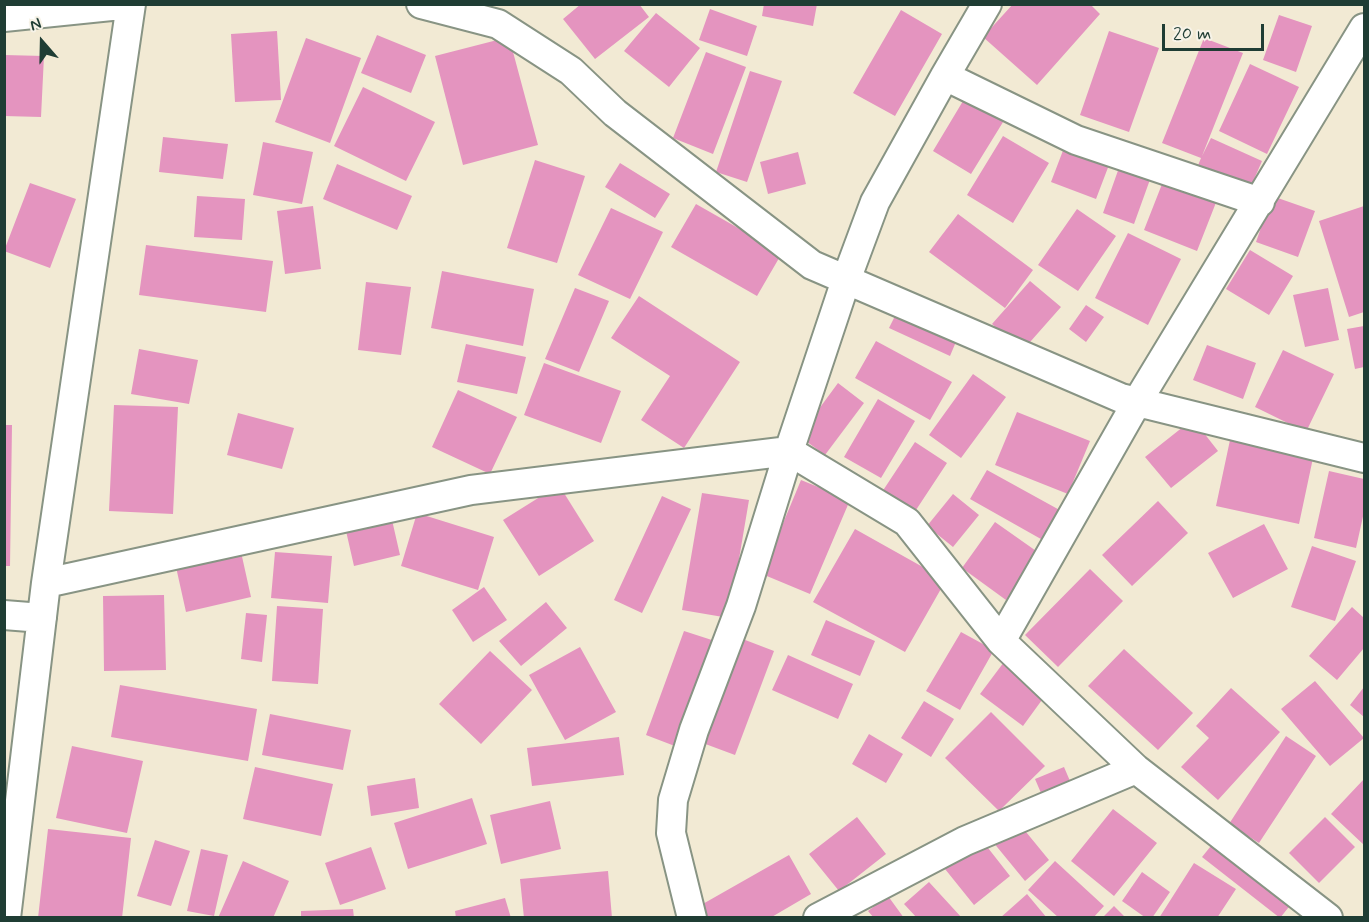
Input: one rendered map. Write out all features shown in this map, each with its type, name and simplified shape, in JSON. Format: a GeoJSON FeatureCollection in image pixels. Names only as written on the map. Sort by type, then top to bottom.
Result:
{"type":"FeatureCollection","features":[{"type":"Feature","properties":{"kind":"street"},"geometry":{"type":"LineString","coordinates":[[4,17],[131,4],[46,583],[8,915]]}},
{"type":"Feature","properties":{"kind":"street"},"geometry":{"type":"LineString","coordinates":[[421,4],[498,24],[572,71],[615,113],[812,265],[1121,398],[1365,458]]}},
{"type":"Feature","properties":{"kind":"street"},"geometry":{"type":"LineString","coordinates":[[692,918],[670,833],[673,800],[694,730],[741,606],[789,451],[846,280],[875,202],[987,4]]}},
{"type":"Feature","properties":{"kind":"street"},"geometry":{"type":"LineString","coordinates":[[1001,641],[1137,402],[1365,28]]}},
{"type":"Feature","properties":{"kind":"street"},"geometry":{"type":"LineString","coordinates":[[945,76],[1076,140],[1260,202]]}},
{"type":"Feature","properties":{"kind":"street"},"geometry":{"type":"LineString","coordinates":[[46,583],[471,490],[789,451],[907,522],[1001,641],[1136,769],[1328,918]]}},
{"type":"Feature","properties":{"kind":"street"},"geometry":{"type":"LineString","coordinates":[[4,615],[42,618]]}},
{"type":"Feature","properties":{"kind":"street"},"geometry":{"type":"LineString","coordinates":[[818,918],[964,841],[1136,769]]}},
{"type":"Feature","properties":{"kind":"building"},"geometry":{"type":"Polygon","coordinates":[[[581,4],[639,4],[649,17],[595,59],[563,19],[581,4]]]}},
{"type":"Feature","properties":{"kind":"building"},"geometry":{"type":"Polygon","coordinates":[[[764,4],[817,4],[813,26],[762,16],[764,4]]]}},
{"type":"Feature","properties":{"kind":"building"},"geometry":{"type":"Polygon","coordinates":[[[1013,4],[1090,4],[1100,14],[1037,85],[983,37],[1013,4]]]}},
{"type":"Feature","properties":{"kind":"building"},"geometry":{"type":"Polygon","coordinates":[[[710,9],[757,26],[747,56],[699,40],[710,9]]]}},
{"type":"Feature","properties":{"kind":"building"},"geometry":{"type":"Polygon","coordinates":[[[901,10],[942,34],[895,116],[853,93],[901,10]]]}},
{"type":"Feature","properties":{"kind":"building"},"geometry":{"type":"Polygon","coordinates":[[[656,13],[700,48],[669,87],[624,51],[656,13]]]}},
{"type":"Feature","properties":{"kind":"building"},"geometry":{"type":"Polygon","coordinates":[[[1279,15],[1312,26],[1296,72],[1263,60],[1279,15]]]}},
{"type":"Feature","properties":{"kind":"building"},"geometry":{"type":"Polygon","coordinates":[[[277,31],[281,100],[235,102],[231,34],[277,31]]]}},
{"type":"Feature","properties":{"kind":"building"},"geometry":{"type":"Polygon","coordinates":[[[1109,31],[1159,48],[1129,132],[1080,115],[1109,31]]]}},
{"type":"Feature","properties":{"kind":"building"},"geometry":{"type":"Polygon","coordinates":[[[377,35],[426,55],[411,93],[361,73],[377,35]]]}},
{"type":"Feature","properties":{"kind":"building"},"geometry":{"type":"Polygon","coordinates":[[[509,37],[538,145],[463,165],[435,56],[509,37]]]}},
{"type":"Feature","properties":{"kind":"building"},"geometry":{"type":"Polygon","coordinates":[[[306,38],[361,58],[330,143],[275,122],[306,38]]]}},
{"type":"Feature","properties":{"kind":"building"},"geometry":{"type":"Polygon","coordinates":[[[1204,38],[1243,53],[1202,156],[1211,138],[1262,161],[1249,191],[1197,168],[1201,158],[1162,143],[1204,38]]]}},
{"type":"Feature","properties":{"kind":"building"},"geometry":{"type":"Polygon","coordinates":[[[706,52],[746,67],[713,154],[673,138],[706,52]]]}},
{"type":"Feature","properties":{"kind":"building"},"geometry":{"type":"Polygon","coordinates":[[[4,55],[44,56],[41,117],[4,116],[4,55]]]}},
{"type":"Feature","properties":{"kind":"building"},"geometry":{"type":"Polygon","coordinates":[[[1250,64],[1299,87],[1267,154],[1219,131],[1250,64]]]}},
{"type":"Feature","properties":{"kind":"building"},"geometry":{"type":"Polygon","coordinates":[[[750,71],[782,81],[747,182],[716,172],[750,71]]]}},
{"type":"Feature","properties":{"kind":"building"},"geometry":{"type":"Polygon","coordinates":[[[363,87],[435,122],[406,181],[334,146],[363,87]]]}},
{"type":"Feature","properties":{"kind":"building"},"geometry":{"type":"Polygon","coordinates":[[[969,91],[1008,114],[971,174],[933,151],[969,91]]]}},
{"type":"Feature","properties":{"kind":"building"},"geometry":{"type":"Polygon","coordinates":[[[1003,136],[1049,163],[1013,223],[967,195],[1003,136]]]}},
{"type":"Feature","properties":{"kind":"building"},"geometry":{"type":"Polygon","coordinates":[[[163,137],[228,144],[223,179],[159,172],[163,137]]]}},
{"type":"Feature","properties":{"kind":"building"},"geometry":{"type":"Polygon","coordinates":[[[1067,140],[1112,157],[1096,199],[1051,182],[1067,140]]]}},
{"type":"Feature","properties":{"kind":"building"},"geometry":{"type":"Polygon","coordinates":[[[263,142],[313,152],[302,204],[253,195],[263,142]]]}},
{"type":"Feature","properties":{"kind":"building"},"geometry":{"type":"Polygon","coordinates":[[[798,152],[806,184],[768,194],[760,162],[798,152]]]}},
{"type":"Feature","properties":{"kind":"building"},"geometry":{"type":"Polygon","coordinates":[[[535,160],[585,176],[557,263],[507,248],[535,160]]]}},
{"type":"Feature","properties":{"kind":"building"},"geometry":{"type":"Polygon","coordinates":[[[1121,162],[1152,174],[1134,224],[1103,213],[1121,162]]]}},
{"type":"Feature","properties":{"kind":"building"},"geometry":{"type":"Polygon","coordinates":[[[620,163],[670,194],[655,218],[605,187],[620,163]]]}},
{"type":"Feature","properties":{"kind":"building"},"geometry":{"type":"Polygon","coordinates":[[[337,164],[412,196],[397,230],[323,199],[337,164]]]}},
{"type":"Feature","properties":{"kind":"building"},"geometry":{"type":"Polygon","coordinates":[[[1164,179],[1217,200],[1197,251],[1144,230],[1164,179]]]}},
{"type":"Feature","properties":{"kind":"building"},"geometry":{"type":"Polygon","coordinates":[[[30,183],[76,199],[50,268],[4,251],[30,183]]]}},
{"type":"Feature","properties":{"kind":"building"},"geometry":{"type":"Polygon","coordinates":[[[197,196],[245,199],[242,240],[194,237],[197,196]]]}},
{"type":"Feature","properties":{"kind":"building"},"geometry":{"type":"Polygon","coordinates":[[[1272,196],[1315,211],[1298,257],[1256,242],[1272,196]]]}},
{"type":"Feature","properties":{"kind":"building"},"geometry":{"type":"Polygon","coordinates":[[[696,204],[782,253],[757,296],[671,247],[696,204]]]}},
{"type":"Feature","properties":{"kind":"building"},"geometry":{"type":"Polygon","coordinates":[[[313,206],[321,269],[285,274],[277,211],[313,206]]]}},
{"type":"Feature","properties":{"kind":"building"},"geometry":{"type":"Polygon","coordinates":[[[1364,206],[1364,312],[1349,317],[1319,221],[1364,206]]]}},
{"type":"Feature","properties":{"kind":"building"},"geometry":{"type":"Polygon","coordinates":[[[611,208],[663,232],[630,299],[578,275],[611,208]]]}},
{"type":"Feature","properties":{"kind":"building"},"geometry":{"type":"Polygon","coordinates":[[[1077,209],[1116,236],[1078,291],[1038,265],[1077,209]]]}},
{"type":"Feature","properties":{"kind":"building"},"geometry":{"type":"Polygon","coordinates":[[[958,214],[1033,270],[1005,308],[929,252],[958,214]]]}},
{"type":"Feature","properties":{"kind":"building"},"geometry":{"type":"Polygon","coordinates":[[[1128,233],[1181,259],[1148,325],[1095,298],[1128,233]]]}},
{"type":"Feature","properties":{"kind":"building"},"geometry":{"type":"Polygon","coordinates":[[[146,245],[273,261],[266,312],[139,295],[146,245]]]}},
{"type":"Feature","properties":{"kind":"building"},"geometry":{"type":"Polygon","coordinates":[[[1250,250],[1293,276],[1269,315],[1226,289],[1250,250]]]}},
{"type":"Feature","properties":{"kind":"building"},"geometry":{"type":"Polygon","coordinates":[[[442,271],[534,289],[523,346],[431,328],[442,271]]]}},
{"type":"Feature","properties":{"kind":"building"},"geometry":{"type":"Polygon","coordinates":[[[1030,281],[1061,307],[1023,350],[992,324],[1030,281]]]}},
{"type":"Feature","properties":{"kind":"building"},"geometry":{"type":"Polygon","coordinates":[[[366,282],[411,287],[401,355],[358,350],[366,282]]]}},
{"type":"Feature","properties":{"kind":"building"},"geometry":{"type":"Polygon","coordinates":[[[575,288],[609,301],[579,372],[545,359],[575,288]]]}},
{"type":"Feature","properties":{"kind":"building"},"geometry":{"type":"Polygon","coordinates":[[[1328,288],[1339,340],[1305,347],[1293,295],[1328,288]]]}},
{"type":"Feature","properties":{"kind":"building"},"geometry":{"type":"Polygon","coordinates":[[[639,296],[740,362],[684,448],[641,420],[670,376],[611,338],[639,296]]]}},
{"type":"Feature","properties":{"kind":"building"},"geometry":{"type":"Polygon","coordinates":[[[1086,305],[1104,317],[1086,342],[1069,329],[1086,305]]]}},
{"type":"Feature","properties":{"kind":"building"},"geometry":{"type":"Polygon","coordinates":[[[898,310],[958,337],[950,356],[889,328],[898,310]]]}},
{"type":"Feature","properties":{"kind":"building"},"geometry":{"type":"Polygon","coordinates":[[[1364,326],[1364,367],[1355,369],[1347,329],[1364,326]]]}},
{"type":"Feature","properties":{"kind":"building"},"geometry":{"type":"Polygon","coordinates":[[[876,341],[952,382],[930,420],[855,378],[876,341]]]}},
{"type":"Feature","properties":{"kind":"building"},"geometry":{"type":"Polygon","coordinates":[[[466,344],[526,357],[517,394],[457,382],[466,344]]]}},
{"type":"Feature","properties":{"kind":"building"},"geometry":{"type":"Polygon","coordinates":[[[1207,345],[1256,363],[1243,399],[1193,380],[1207,345]]]}},
{"type":"Feature","properties":{"kind":"building"},"geometry":{"type":"Polygon","coordinates":[[[139,349],[198,360],[189,404],[131,394],[139,349]]]}},
{"type":"Feature","properties":{"kind":"building"},"geometry":{"type":"Polygon","coordinates":[[[1283,350],[1334,374],[1306,432],[1255,407],[1283,350]]]}},
{"type":"Feature","properties":{"kind":"building"},"geometry":{"type":"Polygon","coordinates":[[[544,363],[621,391],[601,443],[524,415],[544,363]]]}},
{"type":"Feature","properties":{"kind":"building"},"geometry":{"type":"Polygon","coordinates":[[[973,374],[1006,397],[961,458],[929,435],[973,374]]]}},
{"type":"Feature","properties":{"kind":"building"},"geometry":{"type":"Polygon","coordinates":[[[838,383],[864,403],[825,455],[799,436],[838,383]]]}},
{"type":"Feature","properties":{"kind":"building"},"geometry":{"type":"Polygon","coordinates":[[[458,390],[517,417],[490,474],[432,447],[458,390]]]}},
{"type":"Feature","properties":{"kind":"building"},"geometry":{"type":"Polygon","coordinates":[[[878,399],[915,421],[881,478],[844,457],[878,399]]]}},
{"type":"Feature","properties":{"kind":"building"},"geometry":{"type":"Polygon","coordinates":[[[114,405],[178,407],[173,514],[109,511],[114,405]]]}},
{"type":"Feature","properties":{"kind":"building"},"geometry":{"type":"Polygon","coordinates":[[[1017,412],[1090,441],[1068,494],[995,465],[1017,412]]]}},
{"type":"Feature","properties":{"kind":"building"},"geometry":{"type":"Polygon","coordinates":[[[238,413],[294,428],[282,469],[227,455],[238,413]]]}},
{"type":"Feature","properties":{"kind":"building"},"geometry":{"type":"Polygon","coordinates":[[[1193,419],[1218,451],[1171,488],[1145,457],[1193,419]]]}},
{"type":"Feature","properties":{"kind":"building"},"geometry":{"type":"Polygon","coordinates":[[[4,425],[12,425],[10,566],[4,566],[4,425]]]}},
{"type":"Feature","properties":{"kind":"building"},"geometry":{"type":"Polygon","coordinates":[[[1230,440],[1313,458],[1299,524],[1216,506],[1230,440]]]}},
{"type":"Feature","properties":{"kind":"building"},"geometry":{"type":"Polygon","coordinates":[[[915,442],[947,463],[914,513],[882,492],[915,442]]]}},
{"type":"Feature","properties":{"kind":"building"},"geometry":{"type":"Polygon","coordinates":[[[987,470],[1065,513],[1048,543],[970,499],[987,470]]]}},
{"type":"Feature","properties":{"kind":"building"},"geometry":{"type":"Polygon","coordinates":[[[1329,471],[1364,479],[1364,512],[1356,548],[1314,538],[1329,471]]]}},
{"type":"Feature","properties":{"kind":"building"},"geometry":{"type":"Polygon","coordinates":[[[801,480],[850,500],[810,594],[762,574],[801,480]]]}},
{"type":"Feature","properties":{"kind":"building"},"geometry":{"type":"Polygon","coordinates":[[[559,485],[594,541],[539,576],[503,520],[559,485]]]}},
{"type":"Feature","properties":{"kind":"building"},"geometry":{"type":"Polygon","coordinates":[[[702,493],[749,500],[729,618],[682,610],[702,493]]]}},
{"type":"Feature","properties":{"kind":"building"},"geometry":{"type":"Polygon","coordinates":[[[953,494],[979,515],[953,547],[927,526],[953,494]]]}},
{"type":"Feature","properties":{"kind":"building"},"geometry":{"type":"Polygon","coordinates":[[[662,496],[691,509],[642,613],[614,600],[662,496]]]}},
{"type":"Feature","properties":{"kind":"building"},"geometry":{"type":"Polygon","coordinates":[[[1158,501],[1188,533],[1132,586],[1102,555],[1158,501]]]}},
{"type":"Feature","properties":{"kind":"building"},"geometry":{"type":"Polygon","coordinates":[[[417,513],[494,537],[478,590],[401,566],[417,513]]]}},
{"type":"Feature","properties":{"kind":"building"},"geometry":{"type":"Polygon","coordinates":[[[392,520],[400,555],[354,566],[346,531],[392,520]]]}},
{"type":"Feature","properties":{"kind":"building"},"geometry":{"type":"Polygon","coordinates":[[[995,522],[1039,553],[1006,600],[962,568],[995,522]]]}},
{"type":"Feature","properties":{"kind":"building"},"geometry":{"type":"Polygon","coordinates":[[[1264,524],[1288,569],[1233,598],[1208,553],[1264,524]]]}},
{"type":"Feature","properties":{"kind":"building"},"geometry":{"type":"Polygon","coordinates":[[[855,529],[946,580],[905,652],[813,602],[855,529]]]}},
{"type":"Feature","properties":{"kind":"building"},"geometry":{"type":"Polygon","coordinates":[[[1312,546],[1356,561],[1335,621],[1291,607],[1312,546]]]}},
{"type":"Feature","properties":{"kind":"building"},"geometry":{"type":"Polygon","coordinates":[[[241,552],[251,597],[186,612],[176,567],[241,552]]]}},
{"type":"Feature","properties":{"kind":"building"},"geometry":{"type":"Polygon","coordinates":[[[275,552],[332,556],[328,603],[271,598],[275,552]]]}},
{"type":"Feature","properties":{"kind":"building"},"geometry":{"type":"Polygon","coordinates":[[[1090,569],[1123,601],[1058,667],[1025,635],[1090,569]]]}},
{"type":"Feature","properties":{"kind":"building"},"geometry":{"type":"Polygon","coordinates":[[[484,587],[507,620],[473,642],[452,610],[484,587]]]}},
{"type":"Feature","properties":{"kind":"building"},"geometry":{"type":"Polygon","coordinates":[[[164,595],[166,670],[104,671],[103,596],[164,595]]]}},
{"type":"Feature","properties":{"kind":"building"},"geometry":{"type":"Polygon","coordinates":[[[546,602],[567,628],[521,666],[499,641],[546,602]]]}},
{"type":"Feature","properties":{"kind":"building"},"geometry":{"type":"Polygon","coordinates":[[[277,606],[323,609],[318,684],[272,681],[277,606]]]}},
{"type":"Feature","properties":{"kind":"building"},"geometry":{"type":"Polygon","coordinates":[[[1352,607],[1364,618],[1364,648],[1337,680],[1309,656],[1352,607]]]}},
{"type":"Feature","properties":{"kind":"building"},"geometry":{"type":"Polygon","coordinates":[[[246,613],[267,615],[262,662],[241,659],[246,613]]]}},
{"type":"Feature","properties":{"kind":"building"},"geometry":{"type":"Polygon","coordinates":[[[826,620],[875,641],[860,676],[811,655],[826,620]]]}},
{"type":"Feature","properties":{"kind":"building"},"geometry":{"type":"Polygon","coordinates":[[[684,631],[718,642],[680,748],[646,735],[684,631]]]}},
{"type":"Feature","properties":{"kind":"building"},"geometry":{"type":"Polygon","coordinates":[[[961,632],[994,650],[960,710],[926,691],[961,632]]]}},
{"type":"Feature","properties":{"kind":"building"},"geometry":{"type":"Polygon","coordinates":[[[740,638],[774,651],[735,755],[700,742],[740,638]]]}},
{"type":"Feature","properties":{"kind":"building"},"geometry":{"type":"Polygon","coordinates":[[[580,647],[616,712],[565,740],[529,675],[580,647]]]}},
{"type":"Feature","properties":{"kind":"building"},"geometry":{"type":"Polygon","coordinates":[[[1124,649],[1193,713],[1158,750],[1088,686],[1124,649]]]}},
{"type":"Feature","properties":{"kind":"building"},"geometry":{"type":"Polygon","coordinates":[[[490,651],[532,690],[481,744],[439,704],[490,651]]]}},
{"type":"Feature","properties":{"kind":"building"},"geometry":{"type":"Polygon","coordinates":[[[788,655],[853,684],[838,719],[772,690],[788,655]]]}},
{"type":"Feature","properties":{"kind":"building"},"geometry":{"type":"Polygon","coordinates":[[[1004,662],[1047,693],[1023,726],[980,694],[1004,662]]]}},
{"type":"Feature","properties":{"kind":"building"},"geometry":{"type":"Polygon","coordinates":[[[1315,681],[1364,738],[1330,766],[1281,709],[1315,681]]]}},
{"type":"Feature","properties":{"kind":"building"},"geometry":{"type":"Polygon","coordinates":[[[120,685],[257,709],[248,761],[111,737],[120,685]]]}},
{"type":"Feature","properties":{"kind":"building"},"geometry":{"type":"Polygon","coordinates":[[[1364,687],[1364,717],[1350,705],[1364,687]]]}},
{"type":"Feature","properties":{"kind":"building"},"geometry":{"type":"Polygon","coordinates":[[[1231,688],[1280,732],[1218,800],[1181,767],[1209,738],[1196,726],[1231,688]]]}},
{"type":"Feature","properties":{"kind":"building"},"geometry":{"type":"Polygon","coordinates":[[[924,701],[954,719],[931,757],[901,738],[924,701]]]}},
{"type":"Feature","properties":{"kind":"building"},"geometry":{"type":"Polygon","coordinates":[[[991,712],[1045,766],[999,811],[945,758],[991,712]]]}},
{"type":"Feature","properties":{"kind":"building"},"geometry":{"type":"Polygon","coordinates":[[[270,714],[351,730],[343,770],[262,755],[270,714]]]}},
{"type":"Feature","properties":{"kind":"building"},"geometry":{"type":"Polygon","coordinates":[[[869,734],[903,754],[886,783],[852,764],[869,734]]]}},
{"type":"Feature","properties":{"kind":"building"},"geometry":{"type":"Polygon","coordinates":[[[1286,736],[1316,756],[1259,843],[1229,824],[1286,736]]]}},
{"type":"Feature","properties":{"kind":"building"},"geometry":{"type":"Polygon","coordinates":[[[619,737],[624,775],[532,786],[527,748],[619,737]]]}},
{"type":"Feature","properties":{"kind":"building"},"geometry":{"type":"Polygon","coordinates":[[[72,746],[143,761],[127,833],[56,818],[72,746]]]}},
{"type":"Feature","properties":{"kind":"building"},"geometry":{"type":"Polygon","coordinates":[[[255,767],[333,784],[321,836],[243,819],[255,767]]]}},
{"type":"Feature","properties":{"kind":"building"},"geometry":{"type":"Polygon","coordinates":[[[1064,767],[1073,788],[1044,800],[1035,779],[1064,767]]]}},
{"type":"Feature","properties":{"kind":"building"},"geometry":{"type":"Polygon","coordinates":[[[415,778],[419,808],[371,816],[367,786],[415,778]]]}},
{"type":"Feature","properties":{"kind":"building"},"geometry":{"type":"Polygon","coordinates":[[[1364,779],[1364,845],[1331,814],[1364,779]]]}},
{"type":"Feature","properties":{"kind":"building"},"geometry":{"type":"Polygon","coordinates":[[[472,798],[487,844],[408,869],[394,823],[472,798]]]}},
{"type":"Feature","properties":{"kind":"building"},"geometry":{"type":"Polygon","coordinates":[[[550,801],[561,849],[501,864],[490,815],[550,801]]]}},
{"type":"Feature","properties":{"kind":"building"},"geometry":{"type":"Polygon","coordinates":[[[1113,809],[1157,843],[1114,896],[1071,861],[1113,809]]]}},
{"type":"Feature","properties":{"kind":"building"},"geometry":{"type":"Polygon","coordinates":[[[857,817],[886,854],[839,891],[809,854],[857,817]]]}},
{"type":"Feature","properties":{"kind":"building"},"geometry":{"type":"Polygon","coordinates":[[[1325,817],[1355,847],[1319,883],[1289,853],[1325,817]]]}},
{"type":"Feature","properties":{"kind":"building"},"geometry":{"type":"Polygon","coordinates":[[[1017,821],[1049,860],[1025,881],[993,842],[1017,821]]]}},
{"type":"Feature","properties":{"kind":"building"},"geometry":{"type":"Polygon","coordinates":[[[48,829],[131,838],[122,918],[38,918],[48,829]]]}},
{"type":"Feature","properties":{"kind":"building"},"geometry":{"type":"Polygon","coordinates":[[[981,839],[1010,876],[974,905],[945,869],[981,839]]]}},
{"type":"Feature","properties":{"kind":"building"},"geometry":{"type":"Polygon","coordinates":[[[155,840],[190,851],[171,906],[137,896],[155,840]]]}},
{"type":"Feature","properties":{"kind":"building"},"geometry":{"type":"Polygon","coordinates":[[[1215,841],[1292,903],[1280,918],[1202,857],[1215,841]]]}},
{"type":"Feature","properties":{"kind":"building"},"geometry":{"type":"Polygon","coordinates":[[[371,847],[386,889],[340,905],[325,863],[371,847]]]}},
{"type":"Feature","properties":{"kind":"building"},"geometry":{"type":"Polygon","coordinates":[[[201,849],[228,855],[214,916],[187,911],[201,849]]]}},
{"type":"Feature","properties":{"kind":"building"},"geometry":{"type":"Polygon","coordinates":[[[789,855],[811,894],[770,918],[708,918],[701,905],[789,855]]]}},
{"type":"Feature","properties":{"kind":"building"},"geometry":{"type":"Polygon","coordinates":[[[243,861],[289,881],[273,918],[218,918],[243,861]]]}},
{"type":"Feature","properties":{"kind":"building"},"geometry":{"type":"Polygon","coordinates":[[[1055,861],[1104,906],[1093,918],[1059,918],[1028,890],[1055,861]]]}},
{"type":"Feature","properties":{"kind":"building"},"geometry":{"type":"Polygon","coordinates":[[[1194,863],[1236,889],[1217,918],[1159,918],[1194,863]]]}},
{"type":"Feature","properties":{"kind":"building"},"geometry":{"type":"Polygon","coordinates":[[[608,871],[612,918],[524,918],[520,879],[608,871]]]}},
{"type":"Feature","properties":{"kind":"building"},"geometry":{"type":"Polygon","coordinates":[[[1142,872],[1170,892],[1152,918],[1146,918],[1122,901],[1142,872]]]}},
{"type":"Feature","properties":{"kind":"building"},"geometry":{"type":"Polygon","coordinates":[[[929,882],[962,918],[917,918],[904,904],[929,882]]]}},
{"type":"Feature","properties":{"kind":"building"},"geometry":{"type":"Polygon","coordinates":[[[1027,894],[1047,918],[1000,918],[1027,894]]]}},
{"type":"Feature","properties":{"kind":"building"},"geometry":{"type":"Polygon","coordinates":[[[888,896],[904,918],[874,918],[868,911],[888,896]]]}},
{"type":"Feature","properties":{"kind":"building"},"geometry":{"type":"Polygon","coordinates":[[[505,898],[511,918],[456,918],[455,911],[505,898]]]}},
{"type":"Feature","properties":{"kind":"building"},"geometry":{"type":"Polygon","coordinates":[[[1114,906],[1126,918],[1102,918],[1114,906]]]}},
{"type":"Feature","properties":{"kind":"building"},"geometry":{"type":"Polygon","coordinates":[[[353,909],[354,918],[301,918],[301,911],[353,909]]]}}]}
